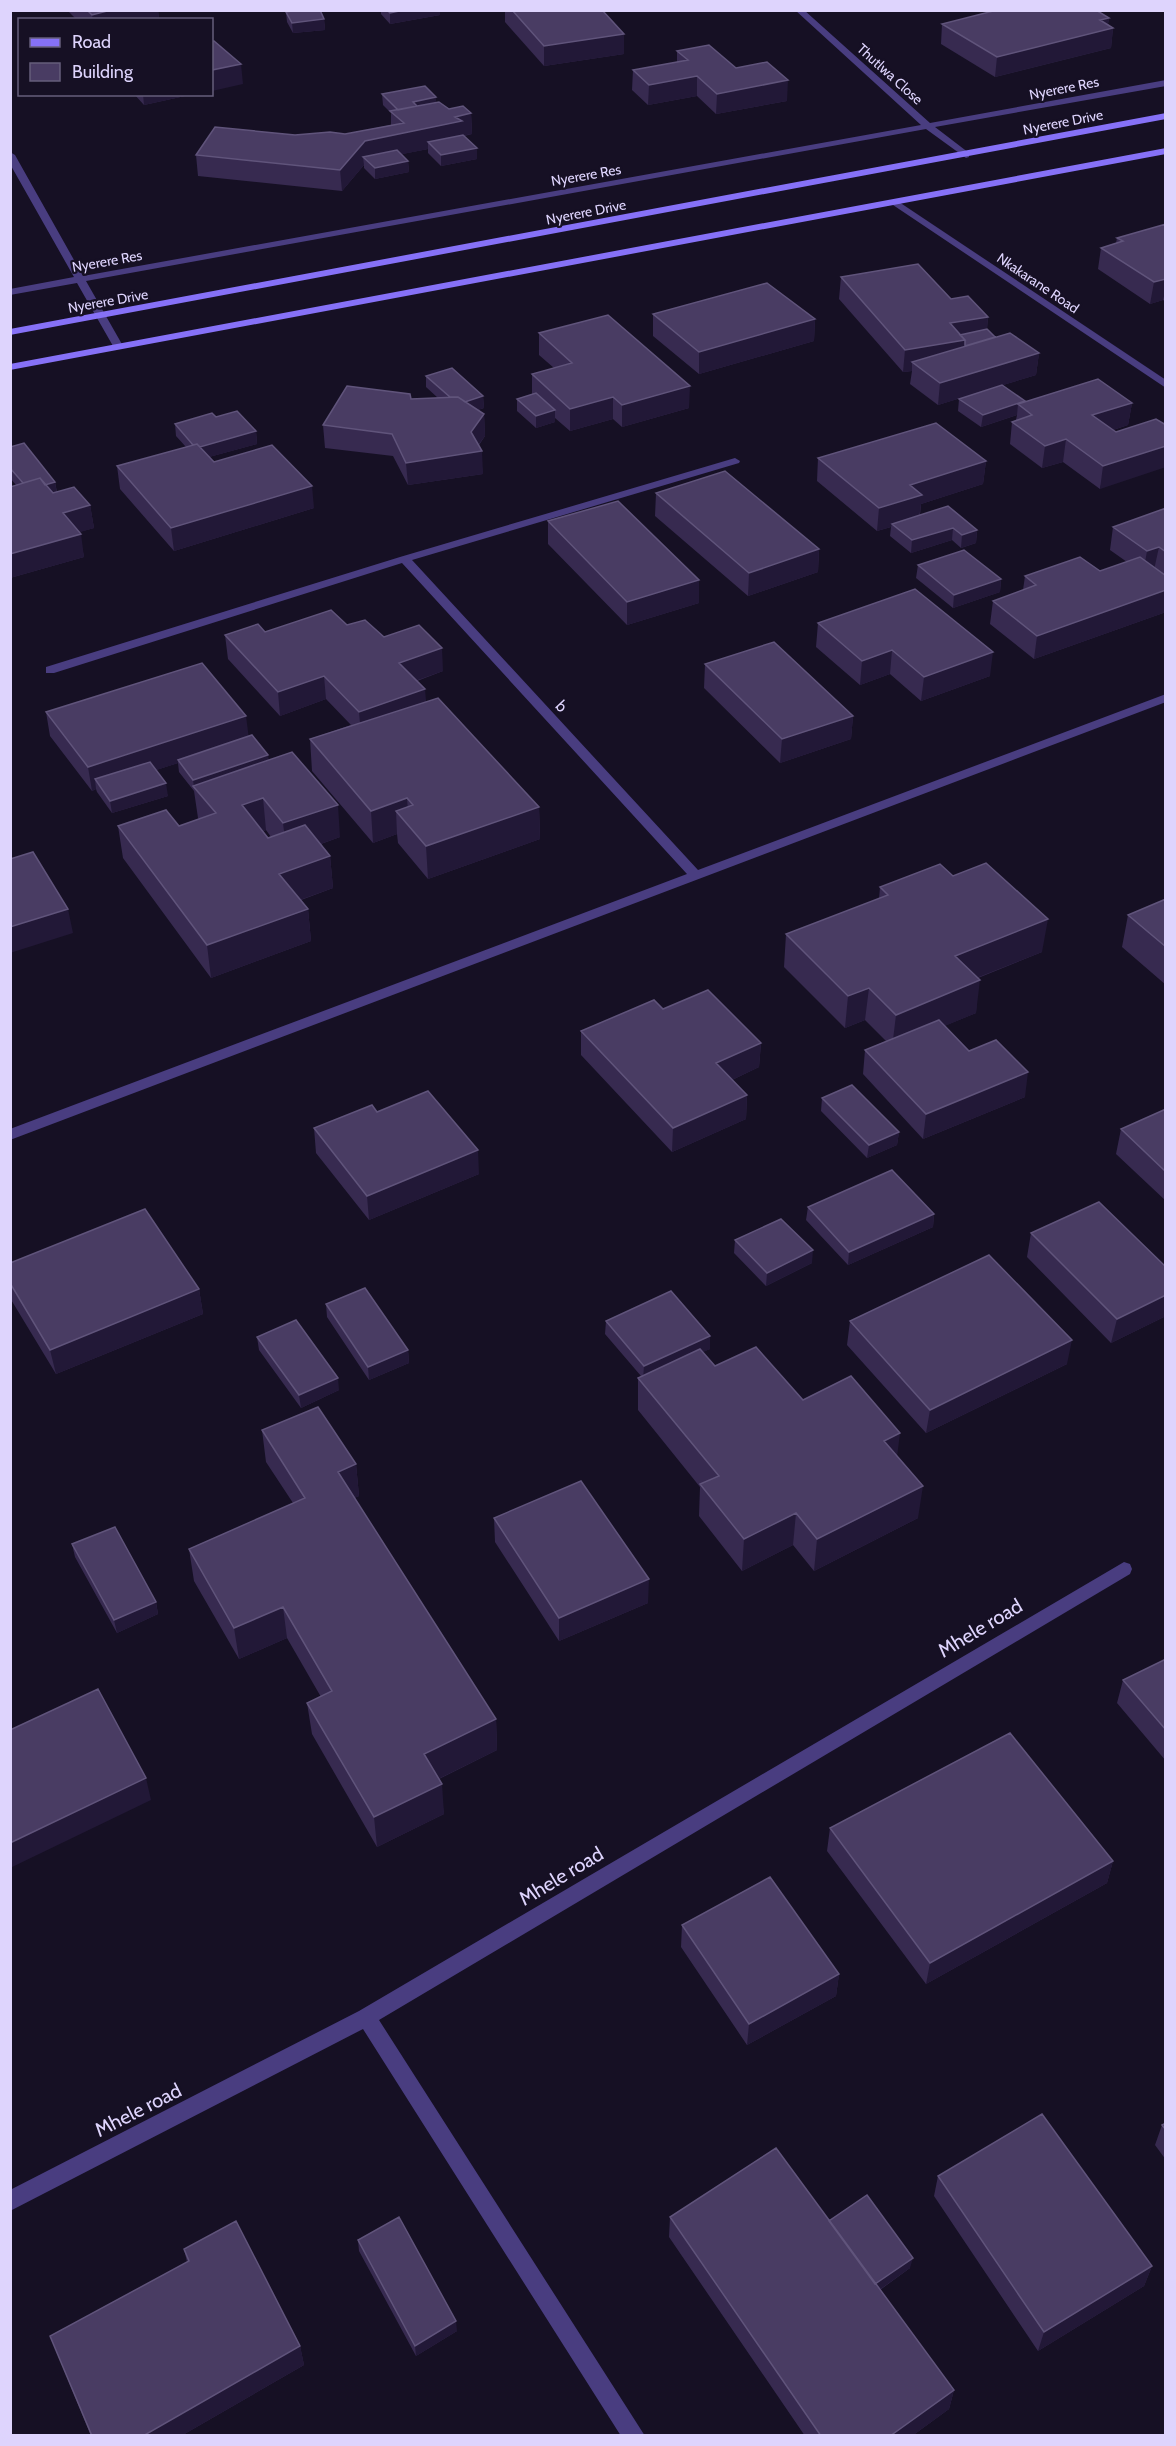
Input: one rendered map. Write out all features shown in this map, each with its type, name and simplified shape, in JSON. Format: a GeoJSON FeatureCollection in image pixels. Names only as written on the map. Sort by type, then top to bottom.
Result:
{"type":"FeatureCollection","features":[{"type":"Feature","properties":{"kind":"main road","name":"Nyerere Drive"},"geometry":{"type":"LineString","coordinates":[[10,332],[1166,116]]}},
{"type":"Feature","properties":{"kind":"main road"},"geometry":{"type":"LineString","coordinates":[[10,367],[1166,151]]}},
{"type":"Feature","properties":{"kind":"street","name":"Thutlwa Close"},"geometry":{"type":"LineString","coordinates":[[799,10],[929,127],[966,154]]}},
{"type":"Feature","properties":{"kind":"street","name":"Nyerere Res"},"geometry":{"type":"LineString","coordinates":[[10,292],[1166,83]]}},
{"type":"Feature","properties":{"kind":"street"},"geometry":{"type":"LineString","coordinates":[[10,154],[118,346]]}},
{"type":"Feature","properties":{"kind":"street","name":"Nkakarane Road"},"geometry":{"type":"LineString","coordinates":[[896,203],[1166,385]]}},
{"type":"Feature","properties":{"kind":"street"},"geometry":{"type":"LineString","coordinates":[[50,670],[404,559],[735,461]]}},
{"type":"Feature","properties":{"kind":"street","name":"b"},"geometry":{"type":"LineString","coordinates":[[404,559],[696,876]]}},
{"type":"Feature","properties":{"kind":"street"},"geometry":{"type":"LineString","coordinates":[[10,1136],[1166,698]]}},
{"type":"Feature","properties":{"kind":"street","name":"Mhele road"},"geometry":{"type":"LineString","coordinates":[[10,2201],[366,2017],[1124,1569]]}},
{"type":"Feature","properties":{"kind":"street"},"geometry":{"type":"LineString","coordinates":[[366,2017],[634,2436]]}},
{"type":"Feature","properties":{"kind":"building"},"geometry":{"type":"Polygon","coordinates":[[[87,10],[111,10],[92,15],[87,10]]]}},
{"type":"Feature","properties":{"kind":"building"},"geometry":{"type":"Polygon","coordinates":[[[320,10],[324,19],[292,23],[286,12],[320,10]]]}},
{"type":"Feature","properties":{"kind":"building"},"geometry":{"type":"Polygon","coordinates":[[[387,10],[404,10],[390,13],[387,10]]]}},
{"type":"Feature","properties":{"kind":"building"},"geometry":{"type":"Polygon","coordinates":[[[512,10],[602,10],[624,34],[544,46],[512,10]]]}},
{"type":"Feature","properties":{"kind":"building"},"geometry":{"type":"Polygon","coordinates":[[[997,10],[1096,10],[1109,18],[1100,20],[1113,28],[997,57],[942,24],[997,10]]]}},
{"type":"Feature","properties":{"kind":"building"},"geometry":{"type":"Polygon","coordinates":[[[213,41],[214,41],[241,64],[213,70],[213,41]]]}},
{"type":"Feature","properties":{"kind":"building"},"geometry":{"type":"Polygon","coordinates":[[[709,45],[736,68],[767,62],[788,80],[717,94],[697,76],[649,85],[633,70],[688,60],[677,51],[709,45]]]}},
{"type":"Feature","properties":{"kind":"building"},"geometry":{"type":"Polygon","coordinates":[[[425,86],[436,97],[413,102],[417,106],[398,110],[382,94],[425,86]]]}},
{"type":"Feature","properties":{"kind":"building"},"geometry":{"type":"Polygon","coordinates":[[[439,102],[449,109],[463,106],[471,113],[455,117],[462,121],[365,141],[340,170],[196,155],[215,127],[295,135],[330,132],[345,134],[404,123],[390,111],[439,102]]]}},
{"type":"Feature","properties":{"kind":"building"},"geometry":{"type":"Polygon","coordinates":[[[463,135],[477,148],[441,155],[428,142],[463,135]]]}},
{"type":"Feature","properties":{"kind":"building"},"geometry":{"type":"Polygon","coordinates":[[[397,150],[408,161],[375,168],[363,157],[397,150]]]}},
{"type":"Feature","properties":{"kind":"building"},"geometry":{"type":"Polygon","coordinates":[[[1166,224],[1166,279],[1154,282],[1101,248],[1123,241],[1117,238],[1166,224]]]}},
{"type":"Feature","properties":{"kind":"building"},"geometry":{"type":"Polygon","coordinates":[[[918,264],[951,299],[968,296],[988,317],[950,323],[965,340],[905,350],[841,277],[918,264]]]}},
{"type":"Feature","properties":{"kind":"building"},"geometry":{"type":"Polygon","coordinates":[[[767,283],[815,319],[699,352],[653,314],[767,283]]]}},
{"type":"Feature","properties":{"kind":"building"},"geometry":{"type":"Polygon","coordinates":[[[608,315],[690,386],[622,405],[613,397],[570,409],[532,374],[572,363],[539,333],[608,315]]]}},
{"type":"Feature","properties":{"kind":"building"},"geometry":{"type":"Polygon","coordinates":[[[987,329],[995,337],[965,346],[965,340],[960,335],[987,329]]]}},
{"type":"Feature","properties":{"kind":"building"},"geometry":{"type":"Polygon","coordinates":[[[1010,333],[1039,353],[940,383],[912,362],[1010,333]]]}},
{"type":"Feature","properties":{"kind":"building"},"geometry":{"type":"Polygon","coordinates":[[[452,368],[483,396],[465,402],[458,397],[450,397],[426,376],[452,368]]]}},
{"type":"Feature","properties":{"kind":"building"},"geometry":{"type":"Polygon","coordinates":[[[1098,379],[1132,403],[1092,415],[1116,432],[1156,419],[1166,425],[1166,446],[1103,466],[1066,439],[1045,446],[1012,422],[1032,415],[1018,404],[1098,379]]]}},
{"type":"Feature","properties":{"kind":"building"},"geometry":{"type":"Polygon","coordinates":[[[1002,385],[1025,401],[983,415],[959,399],[1002,385]]]}},
{"type":"Feature","properties":{"kind":"building"},"geometry":{"type":"Polygon","coordinates":[[[347,386],[410,394],[411,399],[458,397],[484,414],[471,432],[482,451],[406,463],[392,434],[323,425],[347,386]]]}},
{"type":"Feature","properties":{"kind":"building"},"geometry":{"type":"Polygon","coordinates":[[[536,393],[555,410],[536,416],[517,399],[536,393]]]}},
{"type":"Feature","properties":{"kind":"building"},"geometry":{"type":"Polygon","coordinates":[[[237,411],[256,431],[200,447],[197,444],[193,445],[175,424],[212,413],[216,417],[237,411]]]}},
{"type":"Feature","properties":{"kind":"building"},"geometry":{"type":"Polygon","coordinates":[[[936,423],[986,461],[910,485],[922,495],[879,508],[818,458],[936,423]]]}},
{"type":"Feature","properties":{"kind":"building"},"geometry":{"type":"Polygon","coordinates":[[[24,443],[55,482],[45,485],[40,478],[23,483],[10,468],[10,447],[24,443]]]}},
{"type":"Feature","properties":{"kind":"building"},"geometry":{"type":"Polygon","coordinates":[[[197,444],[214,462],[272,445],[312,486],[171,528],[117,466],[197,444]]]}},
{"type":"Feature","properties":{"kind":"building"},"geometry":{"type":"Polygon","coordinates":[[[725,471],[819,549],[749,573],[656,493],[725,471]]]}},
{"type":"Feature","properties":{"kind":"building"},"geometry":{"type":"Polygon","coordinates":[[[40,478],[53,493],[74,487],[90,505],[63,513],[81,534],[10,554],[10,487],[40,478]]]}},
{"type":"Feature","properties":{"kind":"building"},"geometry":{"type":"Polygon","coordinates":[[[618,501],[699,580],[627,602],[548,521],[618,501]]]}},
{"type":"Feature","properties":{"kind":"building"},"geometry":{"type":"Polygon","coordinates":[[[948,506],[977,530],[962,535],[953,528],[912,540],[892,524],[948,506]]]}},
{"type":"Feature","properties":{"kind":"building"},"geometry":{"type":"Polygon","coordinates":[[[1166,508],[1166,552],[1159,547],[1147,551],[1113,527],[1166,508]]]}},
{"type":"Feature","properties":{"kind":"building"},"geometry":{"type":"Polygon","coordinates":[[[964,550],[1001,579],[954,595],[918,565],[964,550]]]}},
{"type":"Feature","properties":{"kind":"building"},"geometry":{"type":"Polygon","coordinates":[[[1080,557],[1100,571],[1140,557],[1166,576],[1166,590],[1037,636],[993,601],[1036,585],[1025,576],[1080,557]]]}},
{"type":"Feature","properties":{"kind":"building"},"geometry":{"type":"Polygon","coordinates":[[[915,589],[993,652],[924,677],[892,650],[862,661],[818,623],[915,589]]]}},
{"type":"Feature","properties":{"kind":"building"},"geometry":{"type":"Polygon","coordinates":[[[331,610],[347,625],[365,620],[384,637],[419,625],[442,648],[399,663],[425,689],[359,712],[324,676],[278,692],[225,635],[258,624],[265,632],[331,610]]]}},
{"type":"Feature","properties":{"kind":"building"},"geometry":{"type":"Polygon","coordinates":[[[774,642],[853,716],[782,739],[705,664],[774,642]]]}},
{"type":"Feature","properties":{"kind":"building"},"geometry":{"type":"Polygon","coordinates":[[[202,663],[246,716],[88,767],[46,712],[202,663]]]}},
{"type":"Feature","properties":{"kind":"building"},"geometry":{"type":"Polygon","coordinates":[[[438,698],[539,807],[426,846],[396,811],[413,805],[407,798],[371,811],[310,739],[438,698]]]}},
{"type":"Feature","properties":{"kind":"building"},"geometry":{"type":"Polygon","coordinates":[[[252,735],[268,755],[193,780],[178,760],[252,735]]]}},
{"type":"Feature","properties":{"kind":"building"},"geometry":{"type":"Polygon","coordinates":[[[292,752],[338,805],[283,823],[263,798],[242,805],[268,838],[305,825],[330,856],[279,874],[308,909],[207,945],[118,826],[166,810],[179,826],[216,813],[193,786],[292,752]]]}},
{"type":"Feature","properties":{"kind":"building"},"geometry":{"type":"Polygon","coordinates":[[[150,762],[166,783],[110,801],[95,779],[150,762]]]}},
{"type":"Feature","properties":{"kind":"building"},"geometry":{"type":"Polygon","coordinates":[[[33,852],[68,909],[10,927],[10,859],[33,852]]]}},
{"type":"Feature","properties":{"kind":"building"},"geometry":{"type":"Polygon","coordinates":[[[986,863],[1048,919],[955,956],[980,980],[896,1015],[869,988],[848,996],[786,934],[888,895],[880,887],[940,864],[953,876],[986,863]]]}},
{"type":"Feature","properties":{"kind":"building"},"geometry":{"type":"Polygon","coordinates":[[[1166,899],[1166,947],[1128,915],[1166,899]]]}},
{"type":"Feature","properties":{"kind":"building"},"geometry":{"type":"Polygon","coordinates":[[[708,990],[761,1043],[716,1063],[747,1095],[673,1128],[581,1031],[654,1000],[663,1009],[708,990]]]}},
{"type":"Feature","properties":{"kind":"building"},"geometry":{"type":"Polygon","coordinates":[[[939,1020],[969,1051],[996,1040],[1028,1072],[926,1114],[865,1050],[939,1020]]]}},
{"type":"Feature","properties":{"kind":"building"},"geometry":{"type":"Polygon","coordinates":[[[852,1085],[899,1132],[869,1145],[822,1098],[852,1085]]]}},
{"type":"Feature","properties":{"kind":"building"},"geometry":{"type":"Polygon","coordinates":[[[428,1091],[478,1150],[367,1196],[314,1128],[372,1105],[377,1112],[428,1091]]]}},
{"type":"Feature","properties":{"kind":"building"},"geometry":{"type":"Polygon","coordinates":[[[1166,1109],[1166,1172],[1121,1129],[1166,1109]]]}},
{"type":"Feature","properties":{"kind":"building"},"geometry":{"type":"Polygon","coordinates":[[[892,1170],[934,1214],[849,1252],[808,1207],[892,1170]]]}},
{"type":"Feature","properties":{"kind":"building"},"geometry":{"type":"Polygon","coordinates":[[[1099,1202],[1166,1267],[1166,1295],[1117,1319],[1031,1233],[1099,1202]]]}},
{"type":"Feature","properties":{"kind":"building"},"geometry":{"type":"Polygon","coordinates":[[[145,1209],[199,1289],[50,1350],[10,1283],[10,1263],[145,1209]]]}},
{"type":"Feature","properties":{"kind":"building"},"geometry":{"type":"Polygon","coordinates":[[[781,1219],[813,1250],[767,1273],[735,1240],[781,1219]]]}},
{"type":"Feature","properties":{"kind":"building"},"geometry":{"type":"Polygon","coordinates":[[[989,1255],[1072,1340],[930,1410],[850,1321],[989,1255]]]}},
{"type":"Feature","properties":{"kind":"building"},"geometry":{"type":"Polygon","coordinates":[[[365,1288],[408,1350],[368,1367],[326,1304],[365,1288]]]}},
{"type":"Feature","properties":{"kind":"building"},"geometry":{"type":"Polygon","coordinates":[[[671,1291],[710,1336],[644,1366],[606,1321],[671,1291]]]}},
{"type":"Feature","properties":{"kind":"building"},"geometry":{"type":"Polygon","coordinates":[[[296,1320],[338,1378],[299,1395],[257,1337],[296,1320]]]}},
{"type":"Feature","properties":{"kind":"building"},"geometry":{"type":"Polygon","coordinates":[[[756,1347],[803,1400],[851,1376],[900,1433],[884,1441],[923,1486],[817,1539],[796,1513],[744,1539],[700,1484],[719,1476],[638,1378],[700,1349],[715,1366],[756,1347]]]}},
{"type":"Feature","properties":{"kind":"building"},"geometry":{"type":"Polygon","coordinates":[[[318,1407],[356,1464],[338,1472],[496,1719],[424,1754],[442,1784],[374,1817],[307,1703],[332,1691],[283,1607],[234,1628],[189,1549],[305,1498],[262,1430],[318,1407]]]}},
{"type":"Feature","properties":{"kind":"building"},"geometry":{"type":"Polygon","coordinates":[[[581,1481],[649,1579],[559,1618],[494,1518],[581,1481]]]}},
{"type":"Feature","properties":{"kind":"building"},"geometry":{"type":"Polygon","coordinates":[[[115,1527],[156,1602],[114,1620],[72,1544],[115,1527]]]}},
{"type":"Feature","properties":{"kind":"building"},"geometry":{"type":"Polygon","coordinates":[[[1166,1659],[1166,1730],[1123,1680],[1166,1659]]]}},
{"type":"Feature","properties":{"kind":"building"},"geometry":{"type":"Polygon","coordinates":[[[98,1689],[146,1778],[10,1843],[10,1730],[98,1689]]]}},
{"type":"Feature","properties":{"kind":"building"},"geometry":{"type":"Polygon","coordinates":[[[1010,1733],[1113,1861],[930,1963],[830,1828],[1010,1733]]]}},
{"type":"Feature","properties":{"kind":"building"},"geometry":{"type":"Polygon","coordinates":[[[770,1877],[839,1974],[749,2024],[682,1925],[770,1877]]]}},
{"type":"Feature","properties":{"kind":"building"},"geometry":{"type":"Polygon","coordinates":[[[1042,2114],[1152,2266],[1044,2332],[938,2176],[1042,2114]]]}},
{"type":"Feature","properties":{"kind":"building"},"geometry":{"type":"Polygon","coordinates":[[[776,2148],[954,2390],[890,2436],[821,2436],[670,2217],[776,2148]]]}},
{"type":"Feature","properties":{"kind":"building"},"geometry":{"type":"Polygon","coordinates":[[[867,2195],[913,2258],[875,2284],[829,2221],[867,2195]]]}},
{"type":"Feature","properties":{"kind":"building"},"geometry":{"type":"Polygon","coordinates":[[[399,2217],[456,2321],[415,2346],[358,2240],[399,2217]]]}},
{"type":"Feature","properties":{"kind":"building"},"geometry":{"type":"Polygon","coordinates":[[[236,2221],[300,2346],[143,2436],[92,2436],[50,2336],[189,2261],[184,2249],[236,2221]]]}}]}
